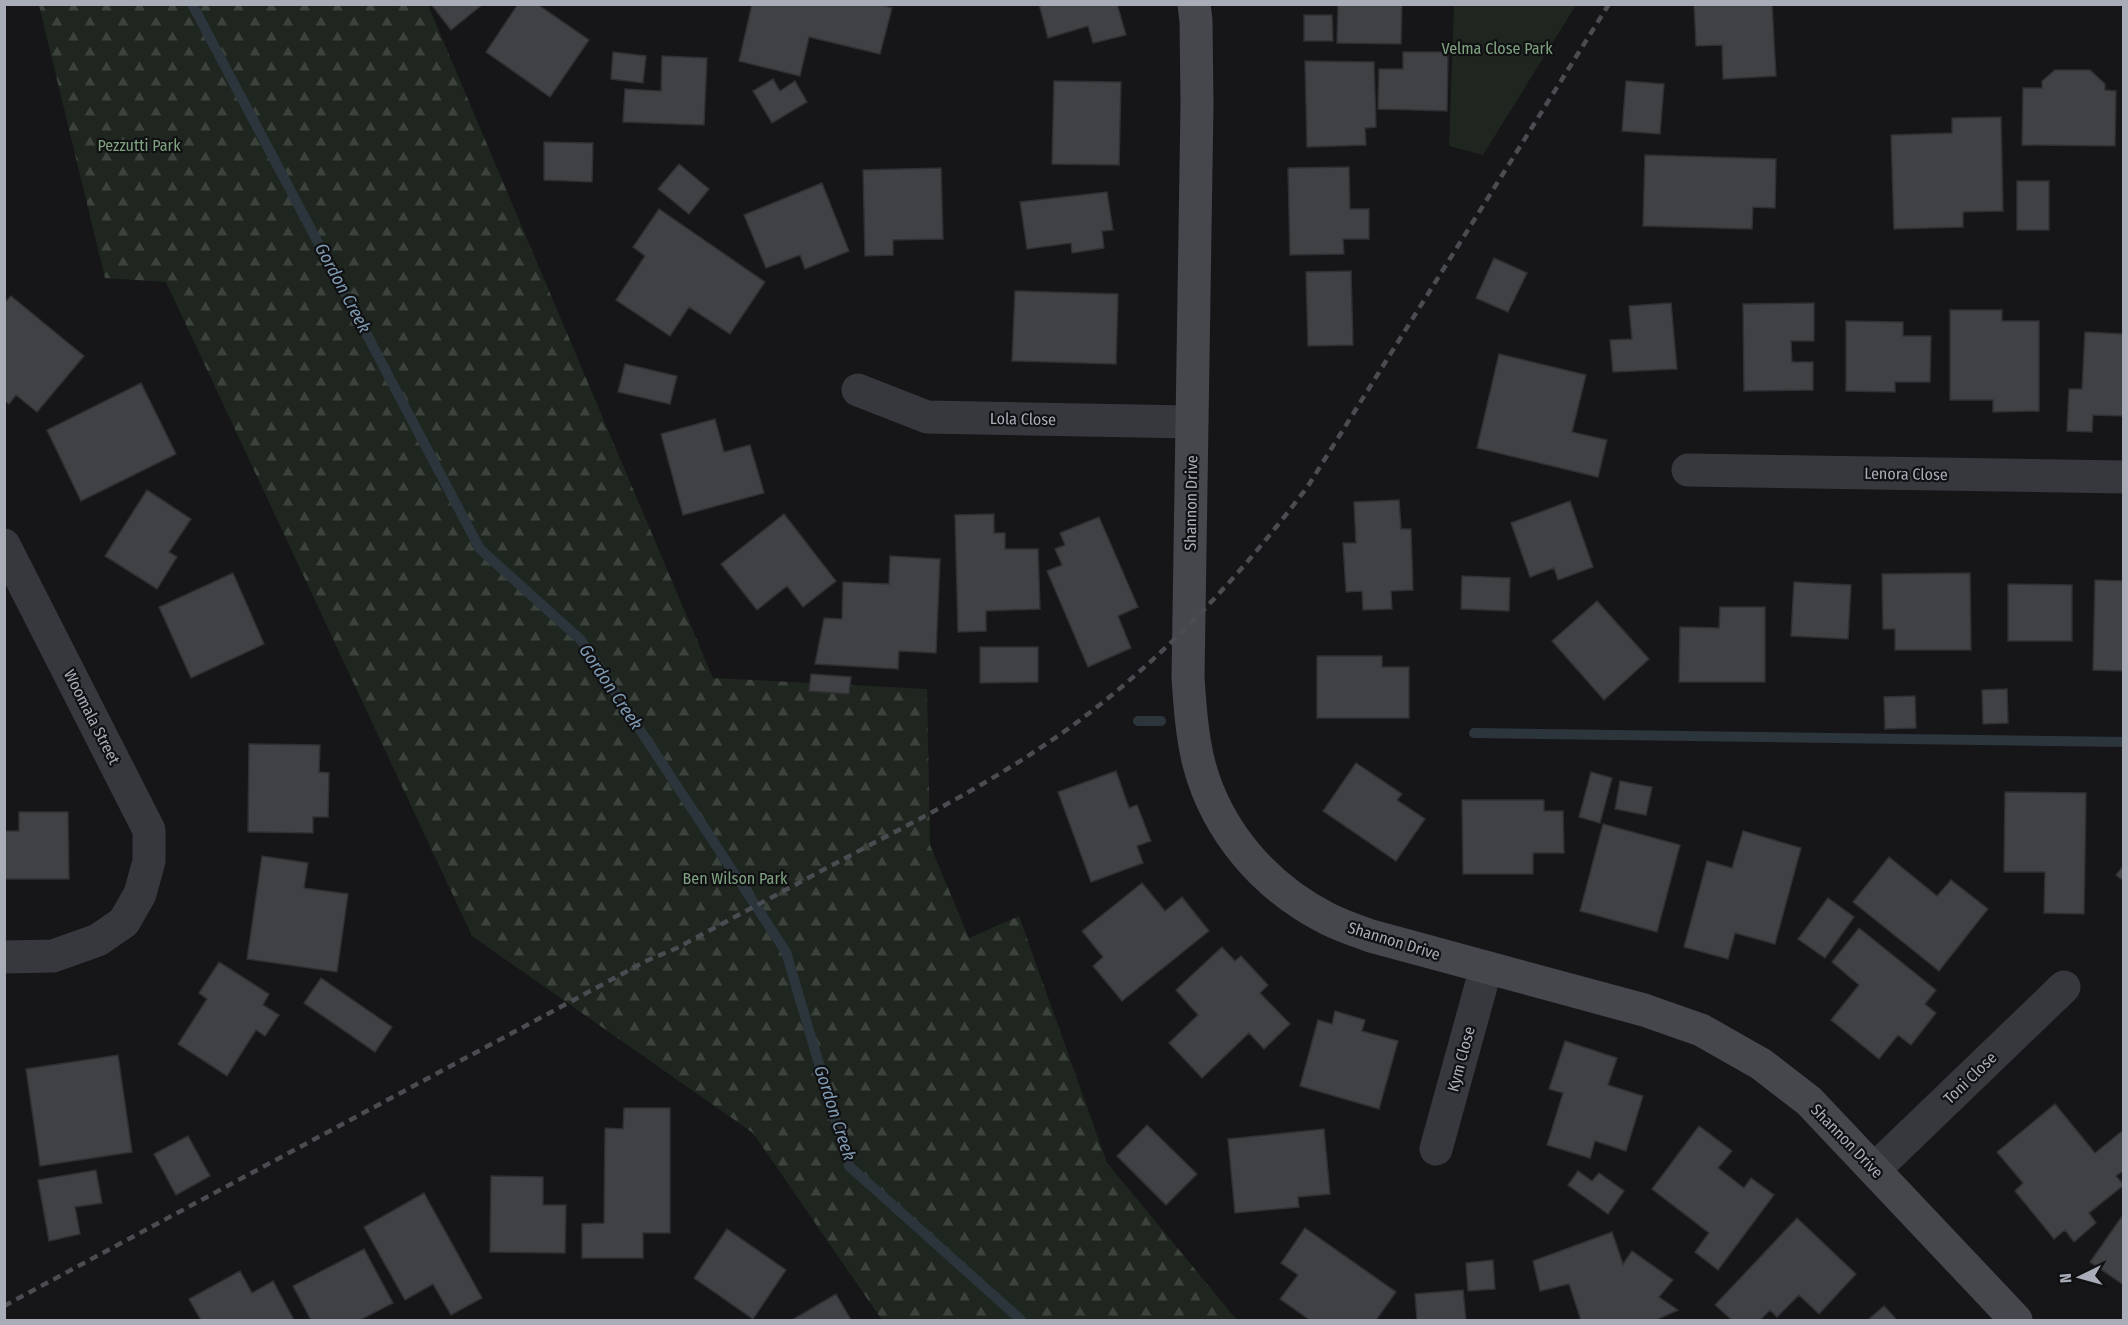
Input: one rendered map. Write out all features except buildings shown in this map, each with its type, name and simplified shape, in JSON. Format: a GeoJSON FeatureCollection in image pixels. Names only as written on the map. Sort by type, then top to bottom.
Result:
{"type":"FeatureCollection","features":[{"type":"Feature","properties":{"kind":"street","name":"Shannon Drive"},"geometry":{"type":"LineString","coordinates":[[1194,4],[1197,104],[1188,678],[1200,766],[1205,783],[1224,823],[1251,860],[1267,877],[1293,898],[1329,919],[1371,936],[1644,1010],[1701,1030],[1761,1064],[1809,1101],[2016,1320]]}},
{"type":"Feature","properties":{"kind":"street","name":"Lola Close"},"geometry":{"type":"LineString","coordinates":[[858,390],[927,417],[1192,422]]}},
{"type":"Feature","properties":{"kind":"street","name":"Lenora Close"},"geometry":{"type":"LineString","coordinates":[[1688,470],[2124,477]]}},
{"type":"Feature","properties":{"kind":"street","name":"Woomala Street"},"geometry":{"type":"LineString","coordinates":[[4,545],[149,830],[150,861],[140,894],[124,922],[98,940],[53,956],[4,957]]}},
{"type":"Feature","properties":{"kind":"street","name":"Kym Close"},"geometry":{"type":"LineString","coordinates":[[1436,1149],[1486,968]]}},
{"type":"Feature","properties":{"kind":"street","name":"Toni Close"},"geometry":{"type":"LineString","coordinates":[[1875,1169],[2064,987]]}},
{"type":"Feature","properties":{"kind":"green space","name":"Ben Wilson Park"},"geometry":{"type":"Polygon","coordinates":[[[39,5],[428,5],[713,678],[927,689],[930,845],[969,938],[1019,916],[1107,1163],[1237,1320],[882,1320],[753,1133],[472,936],[166,282],[105,278],[39,5]]]}},
{"type":"Feature","properties":{"kind":"green space","name":"Velma Close Park"},"geometry":{"type":"Polygon","coordinates":[[[1454,5],[1576,5],[1483,155],[1449,146],[1454,5]]]}},
{"type":"Feature","properties":{"kind":"waterway","name":"Gordon Creek"},"geometry":{"type":"LineString","coordinates":[[192,4],[480,549],[581,640],[786,952],[849,1166],[1021,1320]]}},
{"type":"Feature","properties":{"kind":"waterway"},"geometry":{"type":"LineString","coordinates":[[1138,721],[1161,721]]}},
{"type":"Feature","properties":{"kind":"waterway"},"geometry":{"type":"LineString","coordinates":[[1474,733],[2124,742]]}},
{"type":"Feature","properties":{"kind":"railway"},"geometry":{"type":"LineString","coordinates":[[4,1306],[648,960],[677,948],[930,813],[1019,762],[1102,703],[1159,654],[1212,601],[1262,545],[1308,486],[1609,4]]}},
{"type":"Feature","properties":{"kind":"park label","name":"Pezzutti Park"},"geometry":{"type":"Point","coordinates":[139,145]}}]}
